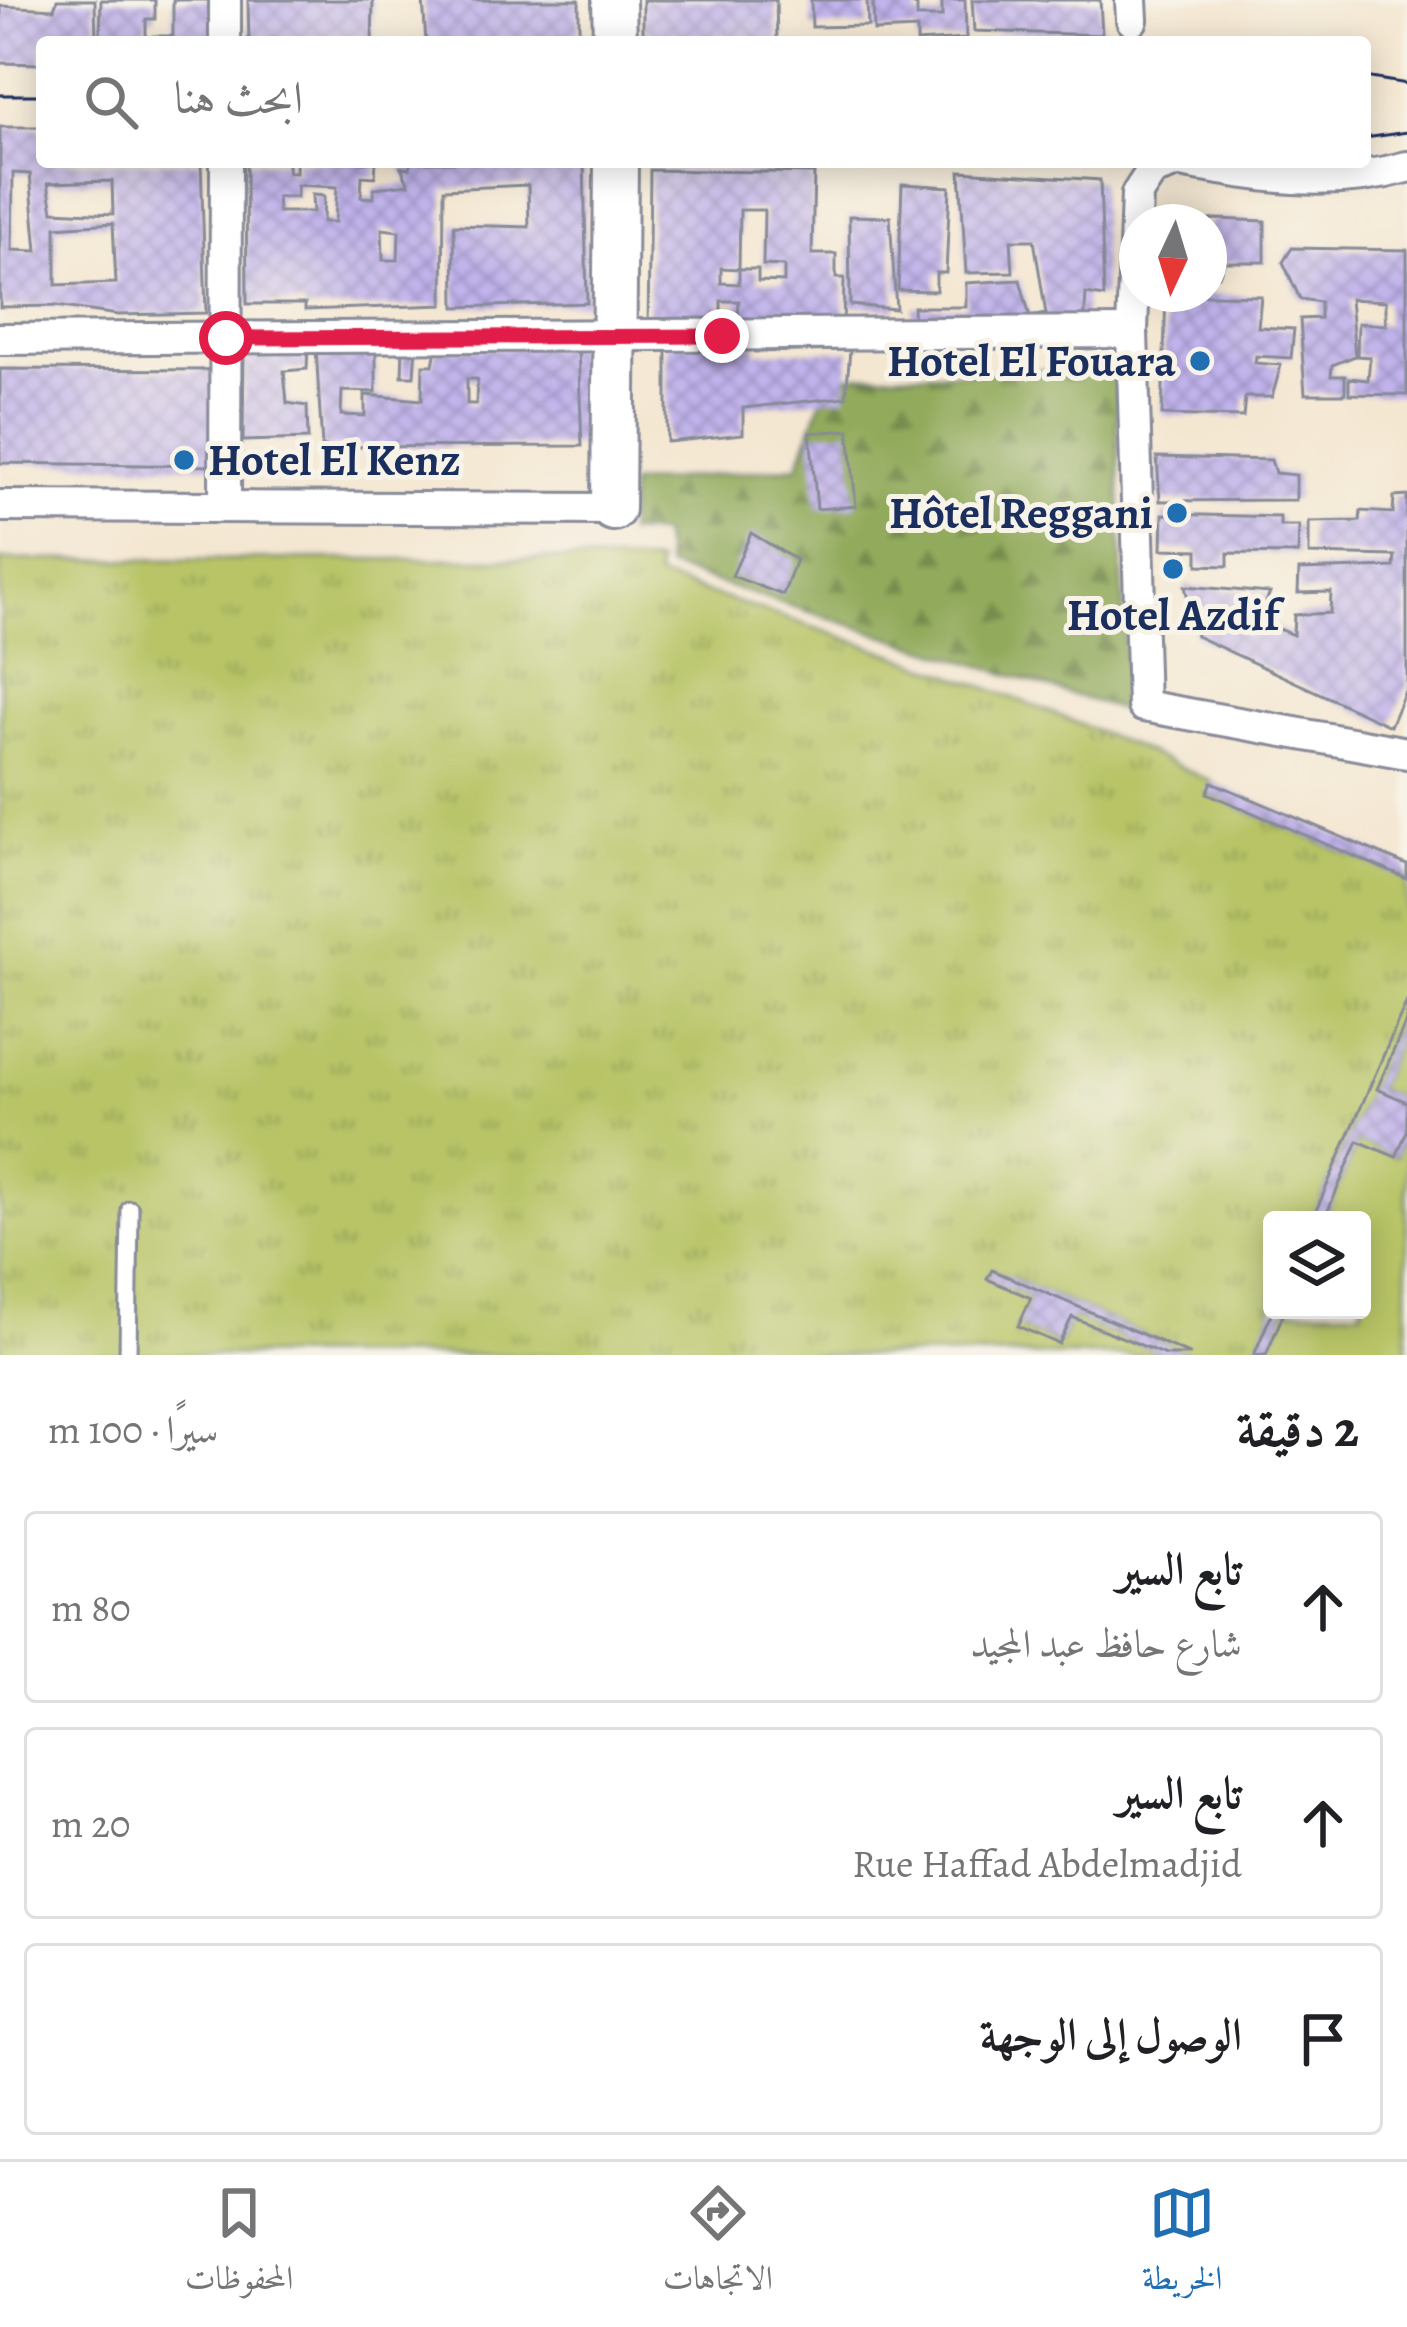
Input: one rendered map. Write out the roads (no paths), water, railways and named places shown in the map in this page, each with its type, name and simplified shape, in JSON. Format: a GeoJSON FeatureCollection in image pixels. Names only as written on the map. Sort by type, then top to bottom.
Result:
{"type":"FeatureCollection","features":[{"type":"Feature","properties":{"kind":"street"},"geometry":{"type":"LineString","coordinates":[[225,0],[226,36]]}},
{"type":"Feature","properties":{"kind":"street"},"geometry":{"type":"LineString","coordinates":[[614,0],[614,36]]}},
{"type":"Feature","properties":{"kind":"street"},"geometry":{"type":"LineString","coordinates":[[1218,168],[1306,181],[1362,178],[1407,167]]}},
{"type":"Feature","properties":{"kind":"street"},"geometry":{"type":"LineString","coordinates":[[226,168],[226,503]]}},
{"type":"Feature","properties":{"kind":"street"},"geometry":{"type":"LineString","coordinates":[[0,506],[226,503],[613,509],[616,168]]}},
{"type":"Feature","properties":{"kind":"street"},"geometry":{"type":"LineString","coordinates":[[1161,168],[1152,171],[1137,194],[1132,332],[1143,706],[1407,753]]}},
{"type":"Feature","properties":{"kind":"street"},"geometry":{"type":"LineString","coordinates":[[0,339],[1132,332]]}},
{"type":"Feature","properties":{"kind":"lane"},"geometry":{"type":"LineString","coordinates":[[128,1355],[130,1209]]}},
{"type":"Feature","properties":{"kind":"tram line"},"geometry":{"type":"LineString","coordinates":[[1371,78],[1407,84]]}},
{"type":"Feature","properties":{"kind":"tram line"},"geometry":{"type":"LineString","coordinates":[[0,95],[36,95]]}},
{"type":"Feature","properties":{"kind":"tram line"},"geometry":{"type":"LineString","coordinates":[[1371,137],[1407,132]]}},
{"type":"Feature","properties":{"kind":"place","name":"Hotel El Fouara"},"geometry":{"type":"Point","coordinates":[1200,361]}},
{"type":"Feature","properties":{"kind":"place","name":"Hotel El Kenz"},"geometry":{"type":"Point","coordinates":[184,460]}},
{"type":"Feature","properties":{"kind":"place","name":"Hôtel Reggani"},"geometry":{"type":"Point","coordinates":[1177,513]}},
{"type":"Feature","properties":{"kind":"place","name":"Hotel Azdif"},"geometry":{"type":"Point","coordinates":[1173,569]}}]}
